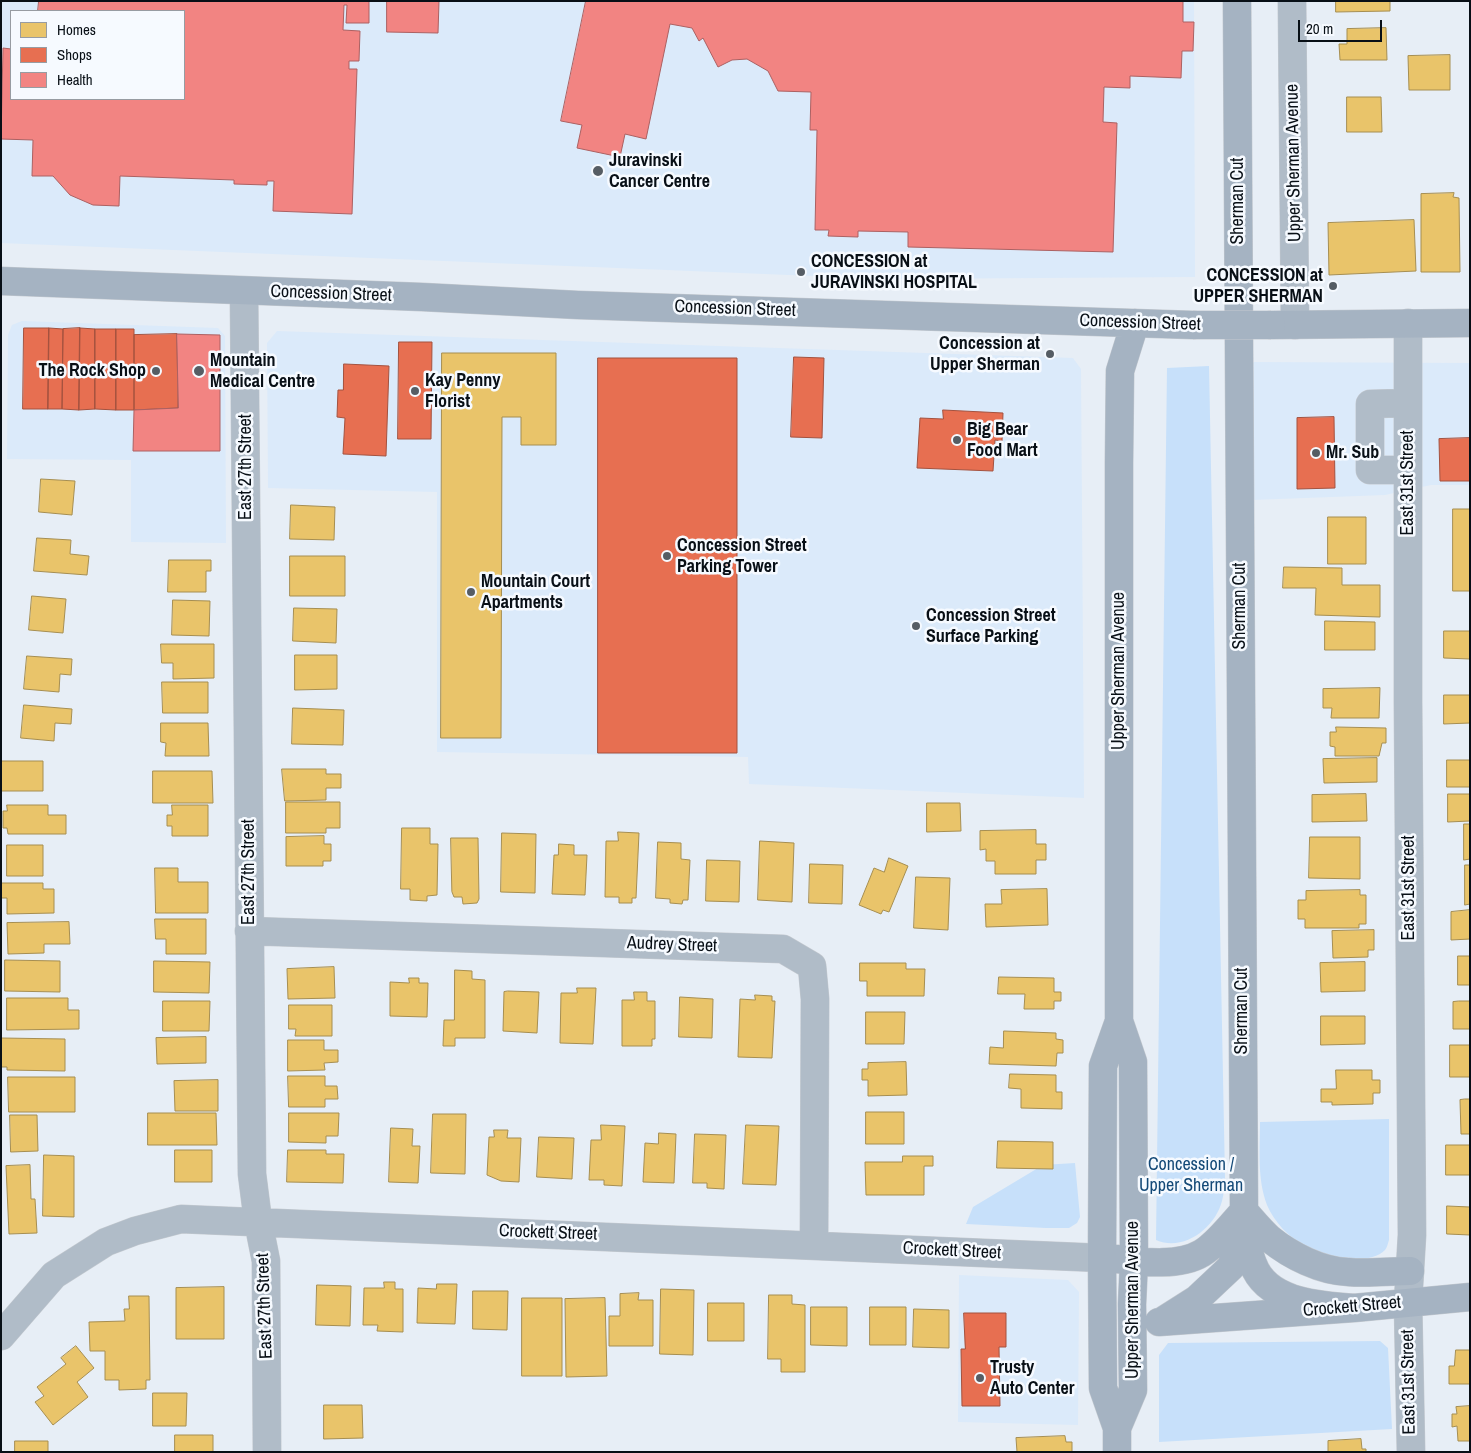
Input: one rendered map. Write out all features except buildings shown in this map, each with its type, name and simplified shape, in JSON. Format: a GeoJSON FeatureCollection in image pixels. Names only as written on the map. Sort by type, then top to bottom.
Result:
{"type":"FeatureCollection","features":[{"type":"Feature","properties":{"kind":"main road","name":"Sherman Cut"},"geometry":{"type":"LineString","coordinates":[[1237,1],[1244,1211]]}},
{"type":"Feature","properties":{"kind":"main road","name":"Concession Street"},"geometry":{"type":"LineString","coordinates":[[1,281],[578,305],[776,310],[1135,324],[1470,323]]}},
{"type":"Feature","properties":{"kind":"main road","name":"Upper Sherman Avenue"},"geometry":{"type":"LineString","coordinates":[[1117,1440],[1133,1390],[1133,1062],[1119,1020],[1120,371],[1135,324]]}},
{"type":"Feature","properties":{"kind":"main road","name":"Upper Sherman Avenue"},"geometry":{"type":"LineString","coordinates":[[1117,1440],[1103,1388],[1102,1258],[1103,1066],[1119,1020]]}},
{"type":"Feature","properties":{"kind":"main road","name":"Crockett Street"},"geometry":{"type":"LineString","coordinates":[[1102,1258],[1174,1262],[1200,1254],[1215,1242],[1244,1211]]}},
{"type":"Feature","properties":{"kind":"main road"},"geometry":{"type":"LineString","coordinates":[[1244,1211],[1270,1239],[1290,1254],[1333,1270],[1348,1272],[1410,1271]]}},
{"type":"Feature","properties":{"kind":"main road"},"geometry":{"type":"LineString","coordinates":[[1244,1211],[1248,1248],[1253,1266],[1266,1283],[1279,1294],[1305,1302],[1354,1308]]}},
{"type":"Feature","properties":{"kind":"main road"},"geometry":{"type":"LineString","coordinates":[[1133,1390],[1137,1356],[1146,1335],[1159,1322],[1197,1299],[1231,1267],[1236,1253],[1244,1211]]}},
{"type":"Feature","properties":{"kind":"main road","name":"Crockett Street"},"geometry":{"type":"LineString","coordinates":[[1159,1322],[1354,1308],[1470,1297]]}},
{"type":"Feature","properties":{"kind":"street","name":"Upper Sherman Avenue"},"geometry":{"type":"LineString","coordinates":[[1283,325],[1292,1]]}},
{"type":"Feature","properties":{"kind":"street","name":"East 27th Street"},"geometry":{"type":"LineString","coordinates":[[244,290],[252,1174],[258,1221],[266,1261],[267,1452]]}},
{"type":"Feature","properties":{"kind":"street","name":"East 31st Street"},"geometry":{"type":"LineString","coordinates":[[1408,323],[1407,470],[1412,1235],[1408,1302],[1411,1452]]}},
{"type":"Feature","properties":{"kind":"street"},"geometry":{"type":"LineString","coordinates":[[1407,470],[1370,470],[1370,404],[1408,403]]}},
{"type":"Feature","properties":{"kind":"street","name":"Audrey Street"},"geometry":{"type":"LineString","coordinates":[[249,931],[783,949],[812,966],[813,974],[815,999],[814,1244]]}},
{"type":"Feature","properties":{"kind":"street","name":"Crockett Street"},"geometry":{"type":"LineString","coordinates":[[1,1336],[54,1275],[106,1242],[135,1231],[182,1219],[814,1244],[1102,1258]]}},
{"type":"Feature","properties":{"kind":"shaded area","name":"Juravinski Cancer Centre"},"geometry":{"type":"Polygon","coordinates":[[[1,1],[1194,1],[1195,277],[888,279],[1,243],[1,1]]]}},
{"type":"Feature","properties":{"kind":"shaded area"},"geometry":{"type":"Polygon","coordinates":[[[22,321],[218,328],[225,336],[226,543],[131,542],[131,460],[7,459],[8,335],[12,325],[22,321]]]}},
{"type":"Feature","properties":{"kind":"shaded area"},"geometry":{"type":"Polygon","coordinates":[[[277,331],[1073,358],[1081,369],[1084,798],[749,784],[748,757],[437,752],[437,492],[268,488],[267,343],[277,331]]]}},
{"type":"Feature","properties":{"kind":"shaded area"},"geometry":{"type":"Polygon","coordinates":[[[1251,362],[1470,363],[1470,485],[1431,485],[1385,495],[1252,500],[1251,362]]]}},
{"type":"Feature","properties":{"kind":"shaded area"},"geometry":{"type":"Polygon","coordinates":[[[959,1275],[1068,1280],[1079,1292],[1078,1425],[958,1422],[959,1275]]]}},
{"type":"Feature","properties":{"kind":"green space","name":"Concession / Upper Sherman"},"geometry":{"type":"Polygon","coordinates":[[[1209,366],[1225,1178],[1223,1198],[1213,1220],[1197,1235],[1187,1240],[1167,1243],[1156,1240],[1167,368],[1209,366]]]}},
{"type":"Feature","properties":{"kind":"green space","name":"Concession / Upper Sherman"},"geometry":{"type":"Polygon","coordinates":[[[1389,1119],[1389,1240],[1386,1249],[1378,1255],[1368,1258],[1345,1259],[1313,1251],[1299,1243],[1278,1223],[1267,1205],[1260,1175],[1260,1122],[1389,1119]]]}},
{"type":"Feature","properties":{"kind":"green space"},"geometry":{"type":"Polygon","coordinates":[[[1075,1163],[1080,1217],[1077,1223],[1069,1228],[966,1224],[973,1207],[1043,1165],[1075,1163]]]}},
{"type":"Feature","properties":{"kind":"green space"},"geometry":{"type":"Polygon","coordinates":[[[1380,1341],[1388,1348],[1392,1429],[1159,1442],[1159,1355],[1168,1343],[1380,1341]]]}},
{"type":"Feature","properties":{"kind":"place","name":"Juravinski Cancer Centre"},"geometry":{"type":"Point","coordinates":[598,171]}},
{"type":"Feature","properties":{"kind":"place","name":"CONCESSION at JURAVINSKI HOSPITAL"},"geometry":{"type":"Point","coordinates":[801,272]}},
{"type":"Feature","properties":{"kind":"place","name":"CONCESSION at UPPER SHERMAN"},"geometry":{"type":"Point","coordinates":[1333,286]}},
{"type":"Feature","properties":{"kind":"place","name":"Concession at Upper Sherman"},"geometry":{"type":"Point","coordinates":[1050,354]}},
{"type":"Feature","properties":{"kind":"place","name":"The Rock Shop"},"geometry":{"type":"Point","coordinates":[156,371]}},
{"type":"Feature","properties":{"kind":"place","name":"Mountain Medical Centre"},"geometry":{"type":"Point","coordinates":[199,371]}},
{"type":"Feature","properties":{"kind":"place","name":"Kay Penny Florist"},"geometry":{"type":"Point","coordinates":[415,391]}},
{"type":"Feature","properties":{"kind":"place","name":"Big Bear Food Mart"},"geometry":{"type":"Point","coordinates":[957,440]}},
{"type":"Feature","properties":{"kind":"place","name":"Mr. Sub"},"geometry":{"type":"Point","coordinates":[1316,453]}},
{"type":"Feature","properties":{"kind":"place","name":"Concession Street Parking Tower"},"geometry":{"type":"Point","coordinates":[667,556]}},
{"type":"Feature","properties":{"kind":"place","name":"Mountain Court Apartments"},"geometry":{"type":"Point","coordinates":[471,592]}},
{"type":"Feature","properties":{"kind":"place","name":"Concession Street Surface Parking"},"geometry":{"type":"Point","coordinates":[916,626]}},
{"type":"Feature","properties":{"kind":"place","name":"Trusty Auto Center"},"geometry":{"type":"Point","coordinates":[980,1378]}}]}
